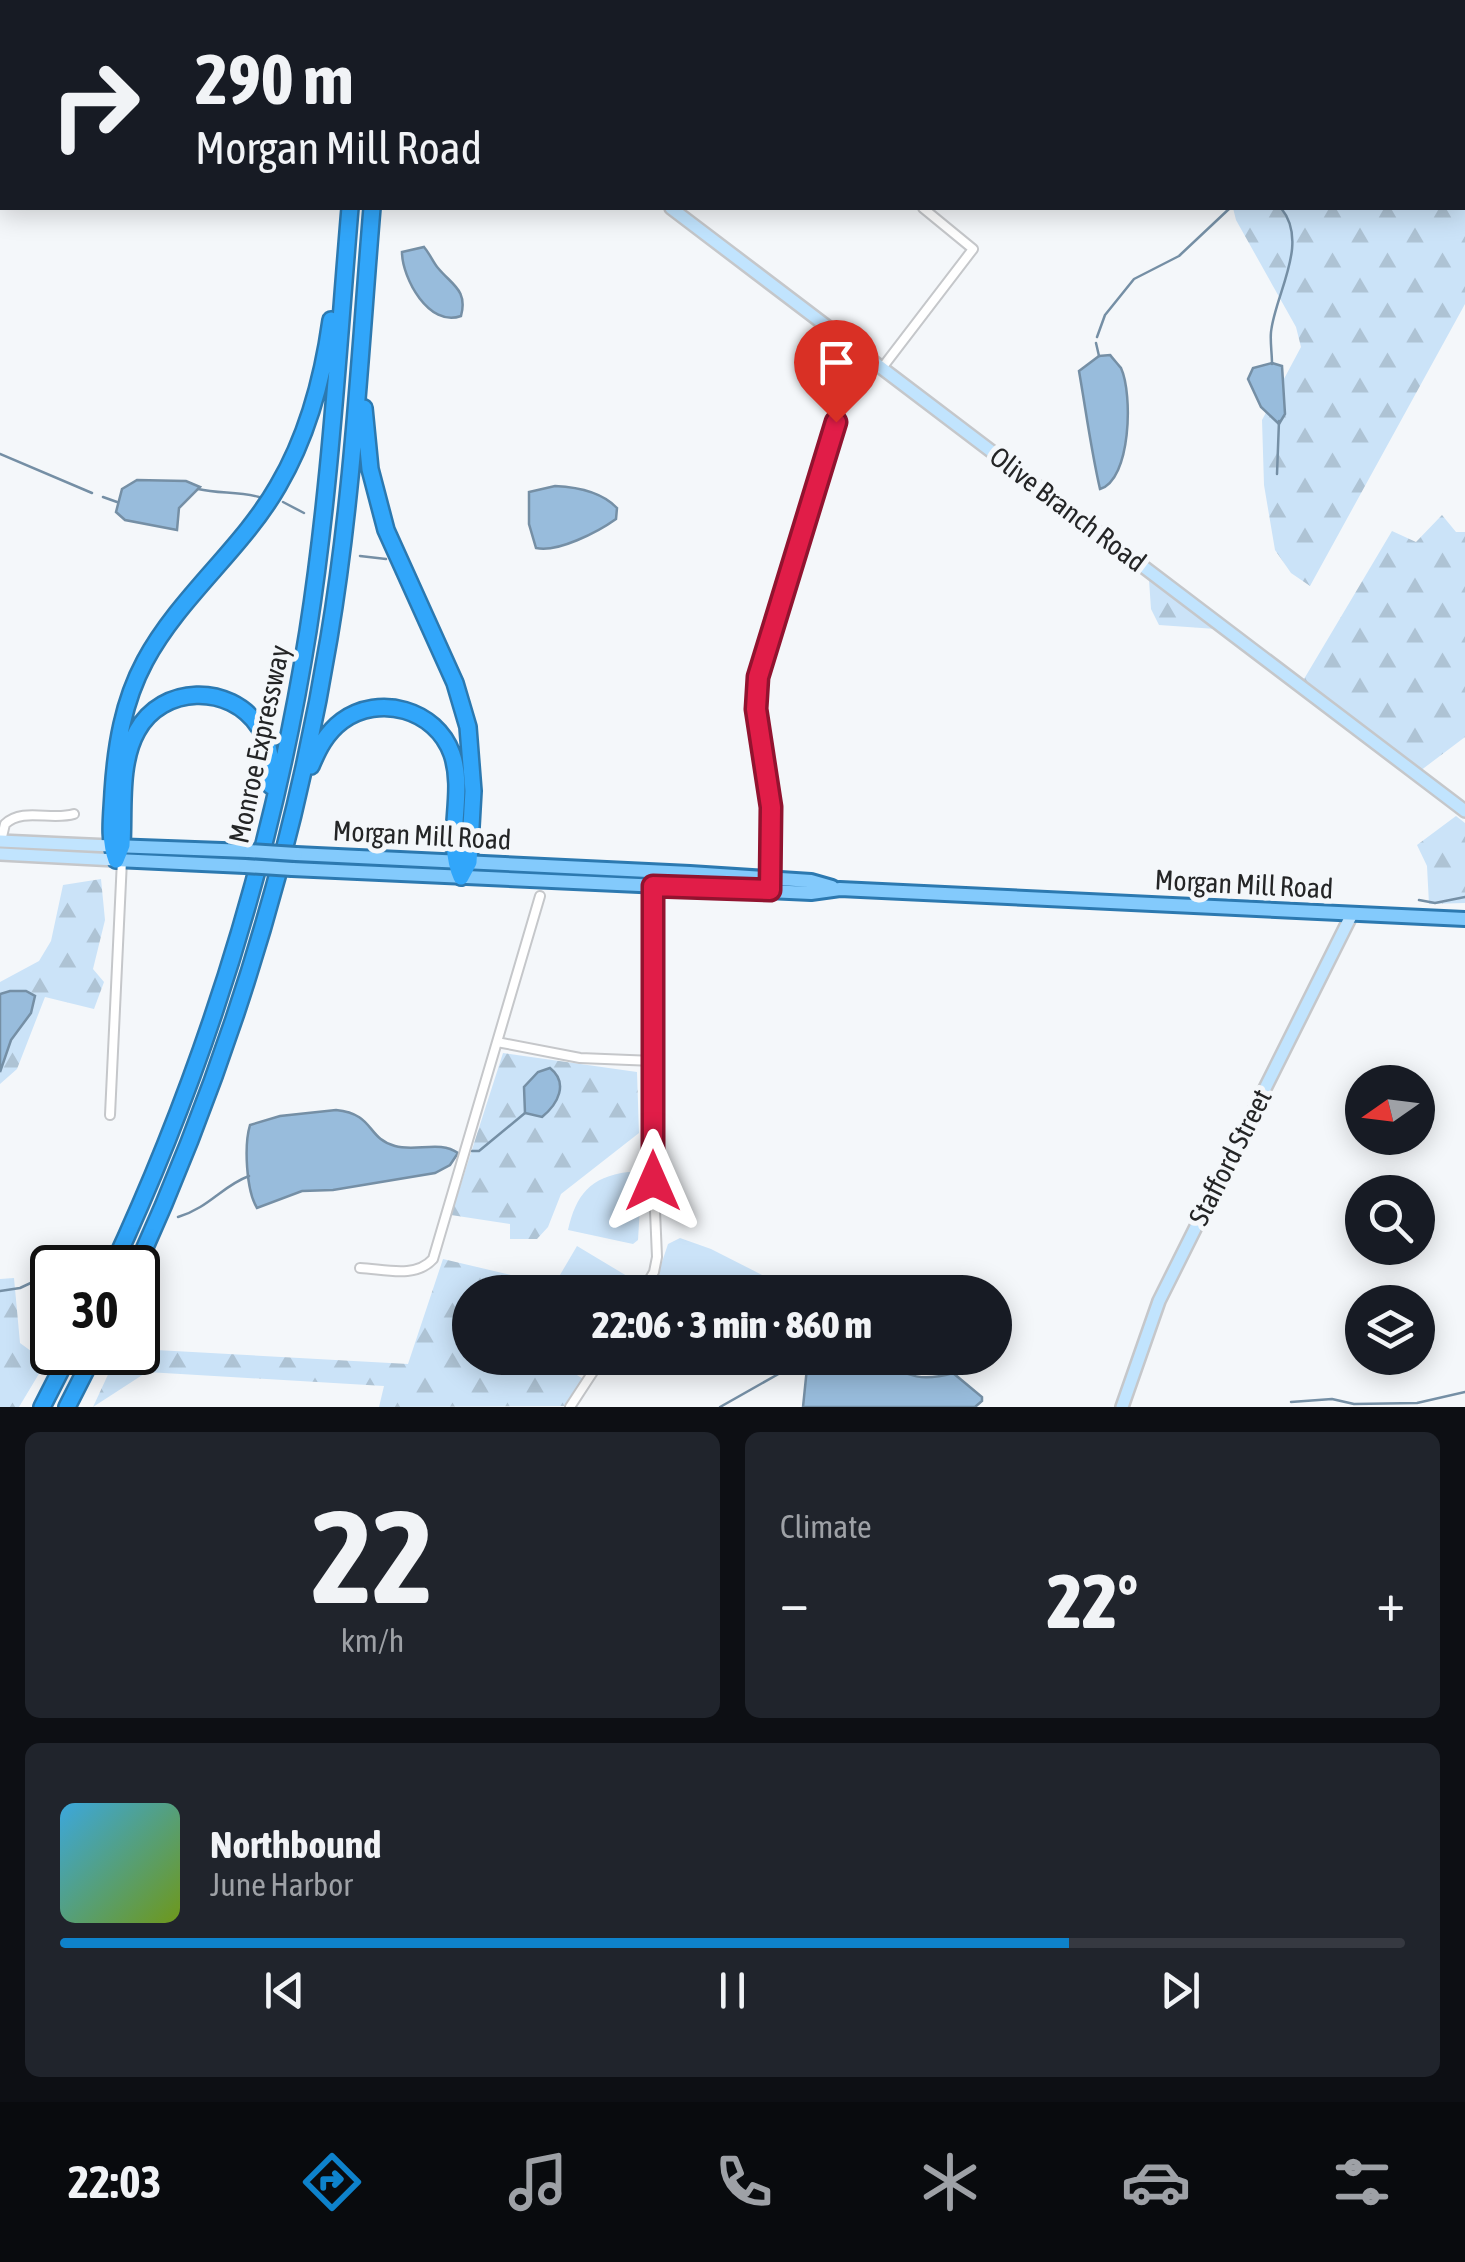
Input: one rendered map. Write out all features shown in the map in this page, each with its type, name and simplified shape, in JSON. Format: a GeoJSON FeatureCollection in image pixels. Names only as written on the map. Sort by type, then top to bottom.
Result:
{"type":"FeatureCollection","features":[{"type":"Feature","properties":{"kind":"highway","name":"Monroe Expressway"},"geometry":{"type":"LineString","coordinates":[[122,1245],[188,1087],[233,953],[294,710],[315,585],[331,444],[348,210]]}},
{"type":"Feature","properties":{"kind":"highway"},"geometry":{"type":"LineString","coordinates":[[118,853],[117,747],[124,716],[140,672],[164,631],[256,521],[286,472],[310,417],[327,349],[348,210]]}},
{"type":"Feature","properties":{"kind":"highway","name":"Monroe Expressway"},"geometry":{"type":"LineString","coordinates":[[146,1245],[224,1050],[292,822],[322,682],[337,588],[372,210]]}},
{"type":"Feature","properties":{"kind":"highway"},"geometry":{"type":"LineString","coordinates":[[363,314],[366,438],[377,500],[398,560],[454,683],[468,727],[473,774],[461,867]]}},
{"type":"Feature","properties":{"kind":"highway"},"geometry":{"type":"LineString","coordinates":[[118,853],[133,740],[145,719],[158,708],[194,694],[232,703],[250,716],[263,734],[272,772],[264,840]]}},
{"type":"Feature","properties":{"kind":"highway"},"geometry":{"type":"LineString","coordinates":[[292,822],[314,758],[332,730],[358,712],[384,707],[402,709],[433,726],[452,753],[458,790],[461,867]]}},
{"type":"Feature","properties":{"kind":"highway"},"geometry":{"type":"LineString","coordinates":[[42,1407],[58,1375]]}},
{"type":"Feature","properties":{"kind":"highway"},"geometry":{"type":"LineString","coordinates":[[66,1407],[83,1375]]}},
{"type":"Feature","properties":{"kind":"main road","name":"Morgan Mill Road"},"geometry":{"type":"LineString","coordinates":[[118,853],[249,851],[653,886],[811,881],[840,889],[1465,919]]}},
{"type":"Feature","properties":{"kind":"main road","name":"Morgan Mill Road"},"geometry":{"type":"LineString","coordinates":[[118,853],[245,866],[461,867],[770,885]]}},
{"type":"Feature","properties":{"kind":"street","name":"Olive Branch Road"},"geometry":{"type":"LineString","coordinates":[[674,210],[1464,809]]}},
{"type":"Feature","properties":{"kind":"street"},"geometry":{"type":"LineString","coordinates":[[882,368],[974,249],[925,210]]}},
{"type":"Feature","properties":{"kind":"street"},"geometry":{"type":"LineString","coordinates":[[770,885],[771,807],[756,709],[758,677],[859,350]]}},
{"type":"Feature","properties":{"kind":"street"},"geometry":{"type":"LineString","coordinates":[[1,841],[3,828],[12,817],[74,814]]}},
{"type":"Feature","properties":{"kind":"street","name":"Morgan Mill Road"},"geometry":{"type":"LineString","coordinates":[[1,841],[118,853]]}},
{"type":"Feature","properties":{"kind":"street","name":"Morgan Mill Road"},"geometry":{"type":"LineString","coordinates":[[0,854],[118,853]]}},
{"type":"Feature","properties":{"kind":"street"},"geometry":{"type":"LineString","coordinates":[[110,1114],[118,853]]}},
{"type":"Feature","properties":{"kind":"street"},"geometry":{"type":"LineString","coordinates":[[652,1275],[657,1257],[653,886]]}},
{"type":"Feature","properties":{"kind":"street"},"geometry":{"type":"LineString","coordinates":[[360,1268],[413,1271],[434,1259],[540,896]]}},
{"type":"Feature","properties":{"kind":"street","name":"Stafford Street"},"geometry":{"type":"LineString","coordinates":[[1122,1407],[1158,1301],[1352,914]]}},
{"type":"Feature","properties":{"kind":"street"},"geometry":{"type":"LineString","coordinates":[[497,1042],[580,1058],[654,1061]]}},
{"type":"Feature","properties":{"kind":"street"},"geometry":{"type":"LineString","coordinates":[[570,1407],[591,1375]]}},
{"type":"Feature","properties":{"kind":"green space"},"geometry":{"type":"Polygon","coordinates":[[[1234,210],[1465,210],[1465,304],[1310,586],[1291,573],[1275,550],[1264,485],[1262,420],[1301,347],[1296,327],[1234,210]]]}},
{"type":"Feature","properties":{"kind":"green space"},"geometry":{"type":"Polygon","coordinates":[[[1442,515],[1456,532],[1465,532],[1465,737],[1420,771],[1304,679],[1392,531],[1416,542],[1442,515]]]}},
{"type":"Feature","properties":{"kind":"green space"},"geometry":{"type":"Polygon","coordinates":[[[1149,580],[1216,629],[1159,625],[1151,609],[1149,580]]]}},
{"type":"Feature","properties":{"kind":"green space"},"geometry":{"type":"Polygon","coordinates":[[[1456,816],[1465,823],[1465,903],[1429,904],[1427,866],[1417,845],[1456,816]]]}},
{"type":"Feature","properties":{"kind":"green space"},"geometry":{"type":"Polygon","coordinates":[[[101,879],[105,920],[93,969],[104,982],[94,1009],[45,997],[17,1069],[0,1084],[0,982],[39,961],[51,941],[63,885],[101,879]]]}},
{"type":"Feature","properties":{"kind":"green space"},"geometry":{"type":"Polygon","coordinates":[[[503,1053],[637,1072],[639,1133],[561,1194],[548,1227],[537,1239],[510,1239],[510,1224],[451,1215],[503,1053]]]}},
{"type":"Feature","properties":{"kind":"green space"},"geometry":{"type":"Polygon","coordinates":[[[628,1172],[642,1173],[638,1240],[633,1244],[568,1230],[575,1207],[594,1183],[628,1172]]]}},
{"type":"Feature","properties":{"kind":"green space"},"geometry":{"type":"Polygon","coordinates":[[[680,1238],[762,1275],[658,1275],[668,1244],[680,1238]]]}},
{"type":"Feature","properties":{"kind":"green space"},"geometry":{"type":"Polygon","coordinates":[[[577,1246],[625,1275],[560,1275],[577,1246]]]}},
{"type":"Feature","properties":{"kind":"green space"},"geometry":{"type":"Polygon","coordinates":[[[443,1259],[511,1275],[452,1275],[452,1375],[577,1375],[585,1380],[565,1406],[379,1407],[384,1386],[160,1373],[160,1350],[408,1364],[443,1259]]]}},
{"type":"Feature","properties":{"kind":"green space"},"geometry":{"type":"Polygon","coordinates":[[[14,1278],[20,1343],[30,1350],[30,1375],[38,1375],[19,1407],[0,1407],[0,1279],[14,1278]]]}},
{"type":"Feature","properties":{"kind":"green space"},"geometry":{"type":"Polygon","coordinates":[[[108,1375],[142,1375],[93,1407],[108,1375]]]}},
{"type":"Feature","properties":{"kind":"shaded area"},"geometry":{"type":"Polygon","coordinates":[[[424,247],[460,294],[461,316],[438,315],[412,287],[402,252],[424,247]]]}},
{"type":"Feature","properties":{"kind":"shaded area"},"geometry":{"type":"Polygon","coordinates":[[[1110,355],[1125,380],[1127,435],[1118,470],[1100,489],[1079,371],[1099,356],[1110,355]]]}},
{"type":"Feature","properties":{"kind":"shaded area"},"geometry":{"type":"Polygon","coordinates":[[[1272,363],[1282,366],[1285,414],[1279,424],[1261,407],[1248,379],[1253,368],[1272,363]]]}},
{"type":"Feature","properties":{"kind":"shaded area"},"geometry":{"type":"Polygon","coordinates":[[[137,480],[186,481],[200,487],[179,508],[177,530],[125,520],[116,512],[122,489],[137,480]]]}},
{"type":"Feature","properties":{"kind":"shaded area"},"geometry":{"type":"Polygon","coordinates":[[[555,486],[580,489],[604,498],[617,508],[616,519],[566,544],[536,548],[529,524],[529,492],[555,486]]]}},
{"type":"Feature","properties":{"kind":"shaded area"},"geometry":{"type":"Polygon","coordinates":[[[26,991],[35,996],[31,1013],[11,1040],[0,1072],[0,994],[26,991]]]}},
{"type":"Feature","properties":{"kind":"shaded area"},"geometry":{"type":"Polygon","coordinates":[[[550,1068],[559,1080],[557,1100],[542,1117],[525,1113],[524,1087],[538,1072],[550,1068]]]}},
{"type":"Feature","properties":{"kind":"shaded area"},"geometry":{"type":"Polygon","coordinates":[[[336,1110],[358,1116],[379,1138],[395,1146],[444,1147],[458,1153],[450,1165],[435,1173],[333,1190],[302,1191],[257,1208],[247,1167],[250,1125],[280,1116],[336,1110]]]}},
{"type":"Feature","properties":{"kind":"shaded area"},"geometry":{"type":"Polygon","coordinates":[[[806,1375],[955,1375],[982,1397],[975,1407],[803,1407],[806,1375]]]}},
{"type":"Feature","properties":{"kind":"waterway"},"geometry":{"type":"LineString","coordinates":[[1097,337],[1105,315],[1134,279],[1179,256],[1228,210]]}},
{"type":"Feature","properties":{"kind":"waterway"},"geometry":{"type":"LineString","coordinates":[[1272,364],[1271,332],[1292,253],[1289,222],[1282,210]]}},
{"type":"Feature","properties":{"kind":"waterway"},"geometry":{"type":"LineString","coordinates":[[1096,343],[1099,356]]}},
{"type":"Feature","properties":{"kind":"waterway"},"geometry":{"type":"LineString","coordinates":[[1277,474],[1279,421]]}},
{"type":"Feature","properties":{"kind":"waterway"},"geometry":{"type":"LineString","coordinates":[[0,454],[92,493]]}},
{"type":"Feature","properties":{"kind":"waterway"},"geometry":{"type":"LineString","coordinates":[[198,489],[259,497]]}},
{"type":"Feature","properties":{"kind":"waterway"},"geometry":{"type":"LineString","coordinates":[[103,497],[117,502]]}},
{"type":"Feature","properties":{"kind":"waterway"},"geometry":{"type":"LineString","coordinates":[[283,502],[304,513]]}},
{"type":"Feature","properties":{"kind":"waterway"},"geometry":{"type":"LineString","coordinates":[[360,556],[386,559]]}},
{"type":"Feature","properties":{"kind":"waterway"},"geometry":{"type":"LineString","coordinates":[[1419,900],[1435,903],[1465,897]]}},
{"type":"Feature","properties":{"kind":"waterway"},"geometry":{"type":"LineString","coordinates":[[472,1151],[479,1151],[525,1113]]}},
{"type":"Feature","properties":{"kind":"waterway"},"geometry":{"type":"LineString","coordinates":[[178,1217],[249,1176]]}},
{"type":"Feature","properties":{"kind":"waterway"},"geometry":{"type":"LineString","coordinates":[[0,1291],[30,1283]]}},
{"type":"Feature","properties":{"kind":"waterway"},"geometry":{"type":"LineString","coordinates":[[720,1407],[777,1375]]}},
{"type":"Feature","properties":{"kind":"waterway"},"geometry":{"type":"LineString","coordinates":[[1291,1402],[1332,1399],[1354,1404],[1417,1403],[1465,1392]]}},
{"type":"Feature","properties":{"kind":"route"},"geometry":{"type":"LineString","coordinates":[[653,1181],[653,886],[770,890],[771,807],[756,709],[758,677],[836,422]]}}]}
